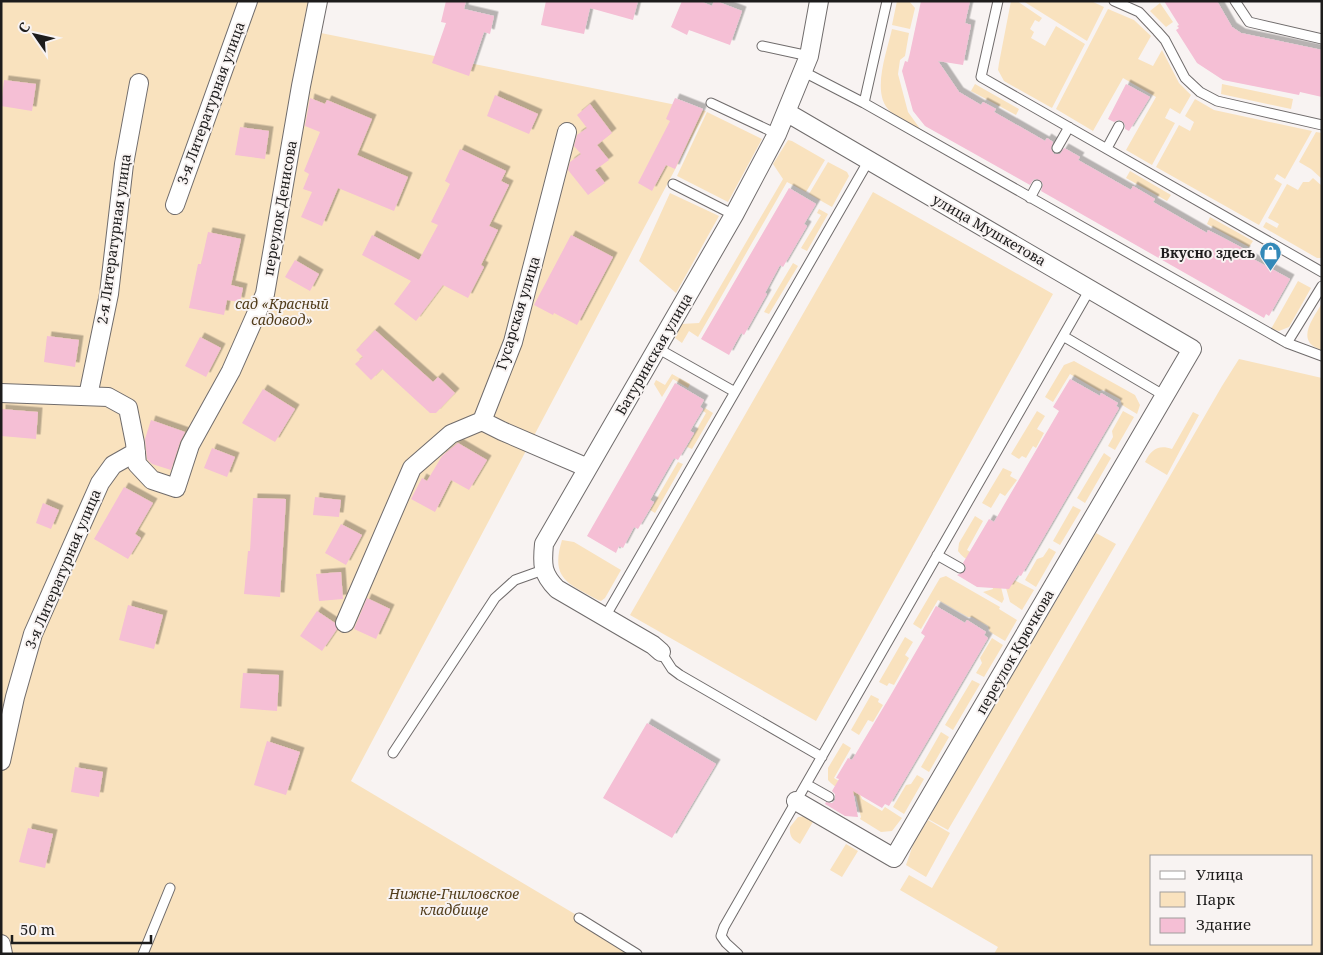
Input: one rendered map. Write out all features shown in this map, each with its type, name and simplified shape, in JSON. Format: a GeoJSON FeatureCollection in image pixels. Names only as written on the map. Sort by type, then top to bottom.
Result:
{"type":"FeatureCollection","features":[{"type":"Feature","properties":{"kind":"street","name":"3-я Литературная улица"},"geometry":{"type":"LineString","coordinates":[[175,205],[248,1]]}},
{"type":"Feature","properties":{"kind":"street","name":"переулок Денисова"},"geometry":{"type":"LineString","coordinates":[[136,452],[137,464],[152,480],[176,488],[190,445],[231,371],[265,294],[301,86],[318,1]]}},
{"type":"Feature","properties":{"kind":"street","name":"Батуринская улица"},"geometry":{"type":"LineString","coordinates":[[543,570],[544,544],[658,348],[777,134],[806,64],[819,1]]}},
{"type":"Feature","properties":{"kind":"street","name":"2-я Литературная улица"},"geometry":{"type":"LineString","coordinates":[[88,396],[109,294],[124,164],[139,82]]}},
{"type":"Feature","properties":{"kind":"street","name":"улица Мушкетова"},"geometry":{"type":"LineString","coordinates":[[786,112],[1192,349]]}},
{"type":"Feature","properties":{"kind":"street","name":"Гусарская улица"},"geometry":{"type":"LineString","coordinates":[[482,421],[513,342],[567,132]]}},
{"type":"Feature","properties":{"kind":"street","name":"переулок Крючкова"},"geometry":{"type":"LineString","coordinates":[[796,801],[894,858],[1192,349]]}},
{"type":"Feature","properties":{"kind":"street"},"geometry":{"type":"LineString","coordinates":[[1,393],[108,397],[128,408],[136,452]]}},
{"type":"Feature","properties":{"kind":"street"},"geometry":{"type":"LineString","coordinates":[[345,623],[412,468],[451,434],[482,421],[588,468]]}},
{"type":"Feature","properties":{"kind":"street","name":"3-я Литературная улица"},"geometry":{"type":"LineString","coordinates":[[1,761],[15,696],[33,634],[100,483],[113,465],[136,452]]}},
{"type":"Feature","properties":{"kind":"street"},"geometry":{"type":"LineString","coordinates":[[543,570],[549,581],[557,589],[653,644],[661,652]]}},
{"type":"Feature","properties":{"kind":"street"},"geometry":{"type":"LineString","coordinates":[[1,944],[3,954]]}},
{"type":"Feature","properties":{"kind":"lane"},"geometry":{"type":"LineString","coordinates":[[864,103],[887,1]]}},
{"type":"Feature","properties":{"kind":"lane"},"geometry":{"type":"LineString","coordinates":[[998,1],[981,77],[1322,272]]}},
{"type":"Feature","properties":{"kind":"lane"},"geometry":{"type":"LineString","coordinates":[[1114,1],[1139,12],[1157,31],[1165,40],[1185,78],[1200,92],[1217,101],[1322,125]]}},
{"type":"Feature","properties":{"kind":"lane"},"geometry":{"type":"LineString","coordinates":[[1235,1],[1249,22],[1322,39]]}},
{"type":"Feature","properties":{"kind":"lane"},"geometry":{"type":"LineString","coordinates":[[762,46],[806,64],[864,103],[1287,343],[1322,356]]}},
{"type":"Feature","properties":{"kind":"lane"},"geometry":{"type":"LineString","coordinates":[[711,103],[777,134]]}},
{"type":"Feature","properties":{"kind":"lane"},"geometry":{"type":"LineString","coordinates":[[1107,148],[1119,126]]}},
{"type":"Feature","properties":{"kind":"lane"},"geometry":{"type":"LineString","coordinates":[[1057,148],[1069,127]]}},
{"type":"Feature","properties":{"kind":"lane"},"geometry":{"type":"LineString","coordinates":[[605,617],[869,160]]}},
{"type":"Feature","properties":{"kind":"lane"},"geometry":{"type":"LineString","coordinates":[[673,184],[734,214]]}},
{"type":"Feature","properties":{"kind":"lane"},"geometry":{"type":"LineString","coordinates":[[1030,198],[1037,185]]}},
{"type":"Feature","properties":{"kind":"lane"},"geometry":{"type":"LineString","coordinates":[[1287,343],[1322,286]]}},
{"type":"Feature","properties":{"kind":"lane"},"geometry":{"type":"LineString","coordinates":[[738,954],[726,944],[721,936],[724,927],[1090,289]]}},
{"type":"Feature","properties":{"kind":"lane"},"geometry":{"type":"LineString","coordinates":[[1063,336],[1165,396]]}},
{"type":"Feature","properties":{"kind":"lane"},"geometry":{"type":"LineString","coordinates":[[658,348],[734,392]]}},
{"type":"Feature","properties":{"kind":"lane"},"geometry":{"type":"LineString","coordinates":[[938,555],[960,568]]}},
{"type":"Feature","properties":{"kind":"lane"},"geometry":{"type":"LineString","coordinates":[[393,753],[495,598],[515,580],[543,570]]}},
{"type":"Feature","properties":{"kind":"lane"},"geometry":{"type":"LineString","coordinates":[[661,652],[672,669],[680,675],[822,757]]}},
{"type":"Feature","properties":{"kind":"lane"},"geometry":{"type":"LineString","coordinates":[[806,784],[828,797]]}},
{"type":"Feature","properties":{"kind":"lane"},"geometry":{"type":"LineString","coordinates":[[143,954],[170,888]]}},
{"type":"Feature","properties":{"kind":"lane"},"geometry":{"type":"LineString","coordinates":[[579,918],[637,954]]}},
{"type":"Feature","properties":{"kind":"green space","name":"сад «Красный садовод»"},"geometry":{"type":"Polygon","coordinates":[[[1,1],[317,1],[311,31],[706,111],[351,781],[642,954],[1,954],[1,1]]]}},
{"type":"Feature","properties":{"kind":"green space"},"geometry":{"type":"Polygon","coordinates":[[[897,1],[909,1],[915,8],[910,29],[892,25],[897,1]]]}},
{"type":"Feature","properties":{"kind":"green space"},"geometry":{"type":"Polygon","coordinates":[[[1011,1],[1017,1],[1042,18],[1039,22],[1035,20],[1030,29],[1034,32],[1031,38],[1045,46],[1056,26],[1085,44],[1052,108],[1004,81],[998,70],[1011,1]]]}},
{"type":"Feature","properties":{"kind":"green space"},"geometry":{"type":"Polygon","coordinates":[[[1023,1],[1091,1],[1104,7],[1087,41],[1023,1]]]}},
{"type":"Feature","properties":{"kind":"green space"},"geometry":{"type":"Polygon","coordinates":[[[1160,3],[1173,22],[1166,27],[1150,11],[1160,3]]]}},
{"type":"Feature","properties":{"kind":"green space"},"geometry":{"type":"Polygon","coordinates":[[[1108,9],[1134,20],[1151,36],[1138,59],[1153,66],[1162,50],[1179,83],[1191,95],[1180,114],[1170,108],[1165,118],[1175,123],[1152,165],[1126,150],[1156,97],[1123,78],[1093,131],[1056,109],[1108,9]]]}},
{"type":"Feature","properties":{"kind":"green space"},"geometry":{"type":"Polygon","coordinates":[[[892,29],[909,33],[905,56],[900,60],[898,74],[908,112],[921,130],[891,112],[885,104],[882,95],[882,73],[892,29]]]}},
{"type":"Feature","properties":{"kind":"green space"},"geometry":{"type":"Polygon","coordinates":[[[975,84],[1019,109],[1016,115],[971,91],[975,84]]]}},
{"type":"Feature","properties":{"kind":"green space"},"geometry":{"type":"Polygon","coordinates":[[[1222,84],[1293,99],[1291,109],[1221,94],[1222,84]]]}},
{"type":"Feature","properties":{"kind":"green space"},"geometry":{"type":"Polygon","coordinates":[[[1195,99],[1214,110],[1312,131],[1285,179],[1277,174],[1274,179],[1282,184],[1259,225],[1156,167],[1179,125],[1190,131],[1194,122],[1185,116],[1195,99]]]}},
{"type":"Feature","properties":{"kind":"green space"},"geometry":{"type":"Polygon","coordinates":[[[707,112],[762,139],[728,202],[677,176],[707,112]]]}},
{"type":"Feature","properties":{"kind":"green space"},"geometry":{"type":"Polygon","coordinates":[[[1316,132],[1322,133],[1322,179],[1311,169],[1299,162],[1316,132]]]}},
{"type":"Feature","properties":{"kind":"green space"},"geometry":{"type":"Polygon","coordinates":[[[788,140],[825,160],[806,192],[787,182],[698,337],[689,331],[682,343],[675,338],[681,324],[699,323],[783,179],[773,164],[788,140]]]}},
{"type":"Feature","properties":{"kind":"green space"},"geometry":{"type":"Polygon","coordinates":[[[828,162],[847,172],[849,176],[832,207],[809,194],[828,162]]]}},
{"type":"Feature","properties":{"kind":"green space"},"geometry":{"type":"Polygon","coordinates":[[[1130,171],[1171,195],[1167,201],[1126,178],[1130,171]]]}},
{"type":"Feature","properties":{"kind":"green space"},"geometry":{"type":"Polygon","coordinates":[[[1313,178],[1322,186],[1322,258],[1317,258],[1263,227],[1266,222],[1277,228],[1279,224],[1268,218],[1287,184],[1298,190],[1303,182],[1309,182],[1313,178]]]}},
{"type":"Feature","properties":{"kind":"green space"},"geometry":{"type":"Polygon","coordinates":[[[873,192],[1053,294],[816,721],[630,615],[873,192]]]}},
{"type":"Feature","properties":{"kind":"green space"},"geometry":{"type":"Polygon","coordinates":[[[670,193],[719,216],[676,293],[639,261],[670,193]]]}},
{"type":"Feature","properties":{"kind":"green space"},"geometry":{"type":"Polygon","coordinates":[[[819,209],[828,214],[807,251],[801,248],[821,215],[817,213],[819,209]]]}},
{"type":"Feature","properties":{"kind":"green space"},"geometry":{"type":"Polygon","coordinates":[[[1210,217],[1253,241],[1249,247],[1207,224],[1210,217]]]}},
{"type":"Feature","properties":{"kind":"green space"},"geometry":{"type":"Polygon","coordinates":[[[793,263],[798,266],[769,314],[764,312],[793,263]]]}},
{"type":"Feature","properties":{"kind":"green space"},"geometry":{"type":"Polygon","coordinates":[[[1298,281],[1311,288],[1289,327],[1279,331],[1271,329],[1298,281]]]}},
{"type":"Feature","properties":{"kind":"green space"},"geometry":{"type":"Polygon","coordinates":[[[1322,303],[1322,350],[1309,342],[1307,336],[1311,323],[1322,303]]]}},
{"type":"Feature","properties":{"kind":"green space"},"geometry":{"type":"Polygon","coordinates":[[[1239,359],[1322,378],[1322,954],[994,954],[998,947],[900,890],[909,875],[932,888],[1239,359]]]}},
{"type":"Feature","properties":{"kind":"green space"},"geometry":{"type":"Polygon","coordinates":[[[1074,361],[1135,395],[1140,405],[1137,414],[1122,405],[1120,399],[1103,390],[1099,391],[1070,374],[1053,402],[1045,397],[1064,365],[1074,361]]]}},
{"type":"Feature","properties":{"kind":"green space"},"geometry":{"type":"Polygon","coordinates":[[[672,374],[690,384],[688,388],[673,379],[662,397],[654,384],[656,380],[665,385],[672,374]]]}},
{"type":"Feature","properties":{"kind":"green space"},"geometry":{"type":"Polygon","coordinates":[[[705,408],[713,413],[692,449],[687,447],[706,413],[703,411],[705,408]]]}},
{"type":"Feature","properties":{"kind":"green space"},"geometry":{"type":"Polygon","coordinates":[[[1037,411],[1045,416],[1037,429],[1044,433],[1036,448],[1033,446],[1026,458],[1022,456],[1019,459],[1011,454],[1037,411]]]}},
{"type":"Feature","properties":{"kind":"green space"},"geometry":{"type":"Polygon","coordinates":[[[1123,411],[1134,417],[1115,450],[1108,446],[1113,437],[1112,431],[1123,411]]]}},
{"type":"Feature","properties":{"kind":"green space"},"geometry":{"type":"Polygon","coordinates":[[[1193,412],[1199,415],[1167,475],[1145,462],[1152,451],[1156,449],[1163,447],[1172,449],[1193,412]]]}},
{"type":"Feature","properties":{"kind":"green space"},"geometry":{"type":"Polygon","coordinates":[[[1104,453],[1111,458],[1085,503],[1077,498],[1104,453]]]}},
{"type":"Feature","properties":{"kind":"green space"},"geometry":{"type":"Polygon","coordinates":[[[678,462],[683,464],[655,513],[650,510],[678,462]]]}},
{"type":"Feature","properties":{"kind":"green space"},"geometry":{"type":"Polygon","coordinates":[[[1003,468],[1012,472],[1010,476],[1017,480],[1005,496],[1000,493],[991,508],[982,503],[1003,468]]]}},
{"type":"Feature","properties":{"kind":"green space"},"geometry":{"type":"Polygon","coordinates":[[[1073,506],[1081,510],[1060,545],[1053,541],[1073,506]]]}},
{"type":"Feature","properties":{"kind":"green space"},"geometry":{"type":"Polygon","coordinates":[[[975,516],[983,521],[967,550],[996,567],[1004,599],[1002,603],[983,592],[993,589],[988,568],[972,562],[958,551],[959,543],[975,516]]]}},
{"type":"Feature","properties":{"kind":"green space"},"geometry":{"type":"Polygon","coordinates":[[[1096,533],[1116,544],[948,830],[928,819],[1096,533]]]}},
{"type":"Feature","properties":{"kind":"green space"},"geometry":{"type":"Polygon","coordinates":[[[562,540],[574,542],[621,570],[605,598],[601,601],[570,584],[560,572],[558,563],[562,540]]]}},
{"type":"Feature","properties":{"kind":"green space"},"geometry":{"type":"Polygon","coordinates":[[[1049,548],[1056,552],[1036,587],[1025,580],[1037,559],[1043,557],[1049,548]]]}},
{"type":"Feature","properties":{"kind":"green space"},"geometry":{"type":"Polygon","coordinates":[[[1002,574],[1034,590],[1022,610],[1010,602],[1002,574]]]}},
{"type":"Feature","properties":{"kind":"green space"},"geometry":{"type":"Polygon","coordinates":[[[946,576],[1000,607],[999,609],[1017,620],[1005,641],[990,632],[988,626],[938,600],[921,629],[913,624],[940,578],[946,576]]]}},
{"type":"Feature","properties":{"kind":"green space"},"geometry":{"type":"Polygon","coordinates":[[[905,637],[913,642],[905,655],[909,658],[894,685],[889,683],[887,686],[879,682],[905,637]]]}},
{"type":"Feature","properties":{"kind":"green space"},"geometry":{"type":"Polygon","coordinates":[[[992,638],[1003,645],[984,677],[976,673],[982,663],[980,658],[992,638]]]}},
{"type":"Feature","properties":{"kind":"green space"},"geometry":{"type":"Polygon","coordinates":[[[972,680],[980,684],[953,730],[945,725],[972,680]]]}},
{"type":"Feature","properties":{"kind":"green space"},"geometry":{"type":"Polygon","coordinates":[[[871,695],[879,699],[878,702],[883,705],[873,722],[868,720],[859,735],[851,730],[871,695]]]}},
{"type":"Feature","properties":{"kind":"green space"},"geometry":{"type":"Polygon","coordinates":[[[941,732],[949,737],[929,772],[921,767],[941,732]]]}},
{"type":"Feature","properties":{"kind":"green space"},"geometry":{"type":"Polygon","coordinates":[[[843,743],[851,748],[834,778],[860,794],[862,799],[882,811],[885,807],[902,818],[892,831],[881,832],[860,819],[856,796],[837,788],[828,780],[828,768],[843,743]]]}},
{"type":"Feature","properties":{"kind":"green space"},"geometry":{"type":"Polygon","coordinates":[[[917,775],[924,779],[904,814],[893,807],[906,785],[911,784],[917,775]]]}},
{"type":"Feature","properties":{"kind":"green space"},"geometry":{"type":"Polygon","coordinates":[[[807,816],[814,820],[800,844],[792,838],[790,827],[798,817],[807,816]]]}},
{"type":"Feature","properties":{"kind":"green space"},"geometry":{"type":"Polygon","coordinates":[[[928,820],[950,833],[926,877],[906,865],[914,842],[928,820]]]}},
{"type":"Feature","properties":{"kind":"green space"},"geometry":{"type":"Polygon","coordinates":[[[846,844],[858,851],[842,877],[830,870],[846,844]]]}},
{"type":"Feature","properties":{"kind":"building"},"geometry":{"type":"Polygon","coordinates":[[[446,1],[466,1],[464,9],[494,16],[490,34],[484,32],[469,76],[432,63],[446,23],[441,22],[446,1]]]}},
{"type":"Feature","properties":{"kind":"building"},"geometry":{"type":"Polygon","coordinates":[[[546,1],[638,1],[633,20],[590,8],[584,34],[541,25],[546,1]]]}},
{"type":"Feature","properties":{"kind":"building"},"geometry":{"type":"Polygon","coordinates":[[[682,1],[700,1],[712,6],[714,1],[716,1],[742,11],[730,45],[689,30],[687,35],[671,27],[682,1]]]}},
{"type":"Feature","properties":{"kind":"building"},"geometry":{"type":"Polygon","coordinates":[[[921,1],[970,1],[965,23],[971,25],[963,65],[938,61],[959,92],[981,105],[983,102],[996,109],[994,112],[1045,141],[1047,138],[1053,142],[1051,149],[1054,154],[1060,154],[1064,148],[1066,149],[1080,157],[1078,160],[1131,190],[1133,186],[1155,199],[1153,202],[1207,233],[1208,230],[1246,250],[1244,254],[1290,279],[1269,316],[1266,314],[1264,318],[1041,191],[1043,184],[1040,180],[1034,179],[1030,185],[925,126],[913,111],[902,71],[905,61],[908,62],[921,1]]]}},
{"type":"Feature","properties":{"kind":"building"},"geometry":{"type":"Polygon","coordinates":[[[1164,1],[1217,1],[1232,27],[1241,33],[1322,50],[1322,97],[1300,92],[1299,95],[1223,80],[1197,63],[1176,30],[1179,28],[1177,26],[1179,25],[1164,1]]]}},
{"type":"Feature","properties":{"kind":"building"},"geometry":{"type":"Polygon","coordinates":[[[4,80],[36,84],[32,111],[1,106],[4,80]]]}},
{"type":"Feature","properties":{"kind":"building"},"geometry":{"type":"Polygon","coordinates":[[[1126,84],[1150,97],[1129,131],[1125,129],[1122,121],[1114,122],[1108,119],[1126,84]]]}},
{"type":"Feature","properties":{"kind":"building"},"geometry":{"type":"Polygon","coordinates":[[[495,95],[538,114],[529,134],[487,116],[495,95]]]}},
{"type":"Feature","properties":{"kind":"building"},"geometry":{"type":"Polygon","coordinates":[[[310,98],[325,104],[327,100],[372,119],[357,155],[408,177],[394,211],[338,188],[322,226],[301,217],[312,192],[303,189],[309,174],[304,171],[320,132],[305,126],[310,98]]]}},
{"type":"Feature","properties":{"kind":"building"},"geometry":{"type":"Polygon","coordinates":[[[675,98],[703,109],[675,169],[666,165],[652,191],[638,183],[670,121],[666,119],[675,98]]]}},
{"type":"Feature","properties":{"kind":"building"},"geometry":{"type":"Polygon","coordinates":[[[590,104],[612,133],[597,145],[609,160],[595,170],[605,183],[588,195],[568,170],[570,162],[581,154],[574,146],[577,135],[587,128],[577,115],[590,104]]]}},
{"type":"Feature","properties":{"kind":"building"},"geometry":{"type":"Polygon","coordinates":[[[240,127],[269,131],[265,159],[235,155],[240,127]]]}},
{"type":"Feature","properties":{"kind":"building"},"geometry":{"type":"Polygon","coordinates":[[[460,149],[506,171],[501,181],[509,185],[489,226],[498,230],[481,265],[484,267],[468,298],[443,285],[416,321],[394,304],[411,281],[362,255],[372,235],[419,260],[438,225],[431,222],[450,184],[445,181],[460,149]]]}},
{"type":"Feature","properties":{"kind":"building"},"geometry":{"type":"Polygon","coordinates":[[[789,188],[816,204],[804,224],[807,226],[783,267],[780,265],[765,293],[767,294],[744,335],[741,333],[729,355],[701,339],[789,188]]]}},
{"type":"Feature","properties":{"kind":"building"},"geometry":{"type":"Polygon","coordinates":[[[208,232],[241,239],[231,285],[243,288],[240,302],[227,300],[224,315],[189,308],[198,264],[201,264],[208,232]]]}},
{"type":"Feature","properties":{"kind":"building"},"geometry":{"type":"Polygon","coordinates":[[[571,235],[613,257],[577,325],[534,305],[571,235]]]}},
{"type":"Feature","properties":{"kind":"building"},"geometry":{"type":"Polygon","coordinates":[[[295,260],[319,274],[310,291],[285,277],[295,260]]]}},
{"type":"Feature","properties":{"kind":"building"},"geometry":{"type":"Polygon","coordinates":[[[375,330],[433,382],[438,377],[455,393],[436,413],[430,413],[382,369],[371,380],[355,364],[363,357],[356,350],[375,330]]]}},
{"type":"Feature","properties":{"kind":"building"},"geometry":{"type":"Polygon","coordinates":[[[47,336],[79,340],[75,367],[44,362],[47,336]]]}},
{"type":"Feature","properties":{"kind":"building"},"geometry":{"type":"Polygon","coordinates":[[[200,337],[221,348],[206,377],[185,366],[200,337]]]}},
{"type":"Feature","properties":{"kind":"building"},"geometry":{"type":"Polygon","coordinates":[[[1070,379],[1100,396],[1101,393],[1118,403],[1116,406],[1119,408],[1021,576],[1018,575],[1009,589],[977,587],[957,575],[965,571],[966,567],[963,563],[989,519],[994,522],[1059,411],[1053,407],[1070,379]]]}},
{"type":"Feature","properties":{"kind":"building"},"geometry":{"type":"Polygon","coordinates":[[[675,383],[704,400],[700,407],[703,409],[690,431],[694,433],[678,460],[674,458],[650,500],[654,502],[638,529],[634,527],[623,548],[619,546],[616,553],[587,536],[675,383]]]}},
{"type":"Feature","properties":{"kind":"building"},"geometry":{"type":"Polygon","coordinates":[[[263,389],[295,409],[275,442],[242,423],[263,389]]]}},
{"type":"Feature","properties":{"kind":"building"},"geometry":{"type":"Polygon","coordinates":[[[1,409],[38,412],[36,439],[1,436],[1,409]]]}},
{"type":"Feature","properties":{"kind":"building"},"geometry":{"type":"Polygon","coordinates":[[[151,420],[185,432],[171,470],[152,464],[147,459],[145,439],[151,420]]]}},
{"type":"Feature","properties":{"kind":"building"},"geometry":{"type":"Polygon","coordinates":[[[458,443],[487,460],[469,490],[451,480],[435,512],[411,499],[422,478],[427,481],[442,456],[458,443]]]}},
{"type":"Feature","properties":{"kind":"building"},"geometry":{"type":"Polygon","coordinates":[[[212,448],[235,457],[227,477],[204,468],[212,448]]]}},
{"type":"Feature","properties":{"kind":"building"},"geometry":{"type":"Polygon","coordinates":[[[124,487],[153,503],[135,534],[141,538],[128,559],[94,539],[124,487]]]}},
{"type":"Feature","properties":{"kind":"building"},"geometry":{"type":"Polygon","coordinates":[[[315,497],[341,500],[339,517],[313,515],[315,497]]]}},
{"type":"Feature","properties":{"kind":"building"},"geometry":{"type":"Polygon","coordinates":[[[253,498],[286,499],[280,597],[244,594],[248,551],[250,551],[253,498]]]}},
{"type":"Feature","properties":{"kind":"building"},"geometry":{"type":"Polygon","coordinates":[[[43,503],[59,510],[51,529],[36,523],[43,503]]]}},
{"type":"Feature","properties":{"kind":"building"},"geometry":{"type":"Polygon","coordinates":[[[341,524],[362,535],[346,565],[325,553],[341,524]]]}},
{"type":"Feature","properties":{"kind":"building"},"geometry":{"type":"Polygon","coordinates":[[[341,572],[343,599],[319,601],[316,574],[341,572]]]}},
{"type":"Feature","properties":{"kind":"building"},"geometry":{"type":"Polygon","coordinates":[[[367,598],[390,609],[376,639],[354,629],[367,598]]]}},
{"type":"Feature","properties":{"kind":"building"},"geometry":{"type":"Polygon","coordinates":[[[128,605],[163,615],[154,649],[119,640],[128,605]]]}},
{"type":"Feature","properties":{"kind":"building"},"geometry":{"type":"Polygon","coordinates":[[[936,606],[965,623],[967,620],[986,632],[984,635],[988,638],[889,806],[885,804],[882,808],[853,791],[858,817],[845,816],[825,804],[826,802],[832,803],[835,800],[835,794],[832,791],[839,779],[836,778],[848,758],[852,760],[889,698],[925,636],[921,633],[936,606]]]}},
{"type":"Feature","properties":{"kind":"building"},"geometry":{"type":"Polygon","coordinates":[[[317,611],[335,623],[337,629],[322,651],[300,636],[317,611]]]}},
{"type":"Feature","properties":{"kind":"building"},"geometry":{"type":"Polygon","coordinates":[[[243,673],[279,675],[277,711],[240,708],[243,673]]]}},
{"type":"Feature","properties":{"kind":"building"},"geometry":{"type":"Polygon","coordinates":[[[647,723],[716,764],[672,838],[603,798],[647,723]]]}},
{"type":"Feature","properties":{"kind":"building"},"geometry":{"type":"Polygon","coordinates":[[[267,741],[300,752],[286,795],[254,785],[267,741]]]}},
{"type":"Feature","properties":{"kind":"building"},"geometry":{"type":"Polygon","coordinates":[[[75,767],[103,772],[99,797],[71,792],[75,767]]]}},
{"type":"Feature","properties":{"kind":"building"},"geometry":{"type":"Polygon","coordinates":[[[28,828],[53,834],[45,868],[19,862],[28,828]]]}},
{"type":"Feature","properties":{"kind":"place","name":"Вкусно здесь"},"geometry":{"type":"Point","coordinates":[1271,272]}},
{"type":"Feature","properties":{"kind":"park label","name":"Нижне-Гниловское кладбище"},"geometry":{"type":"Point","coordinates":[454,902]}}]}
